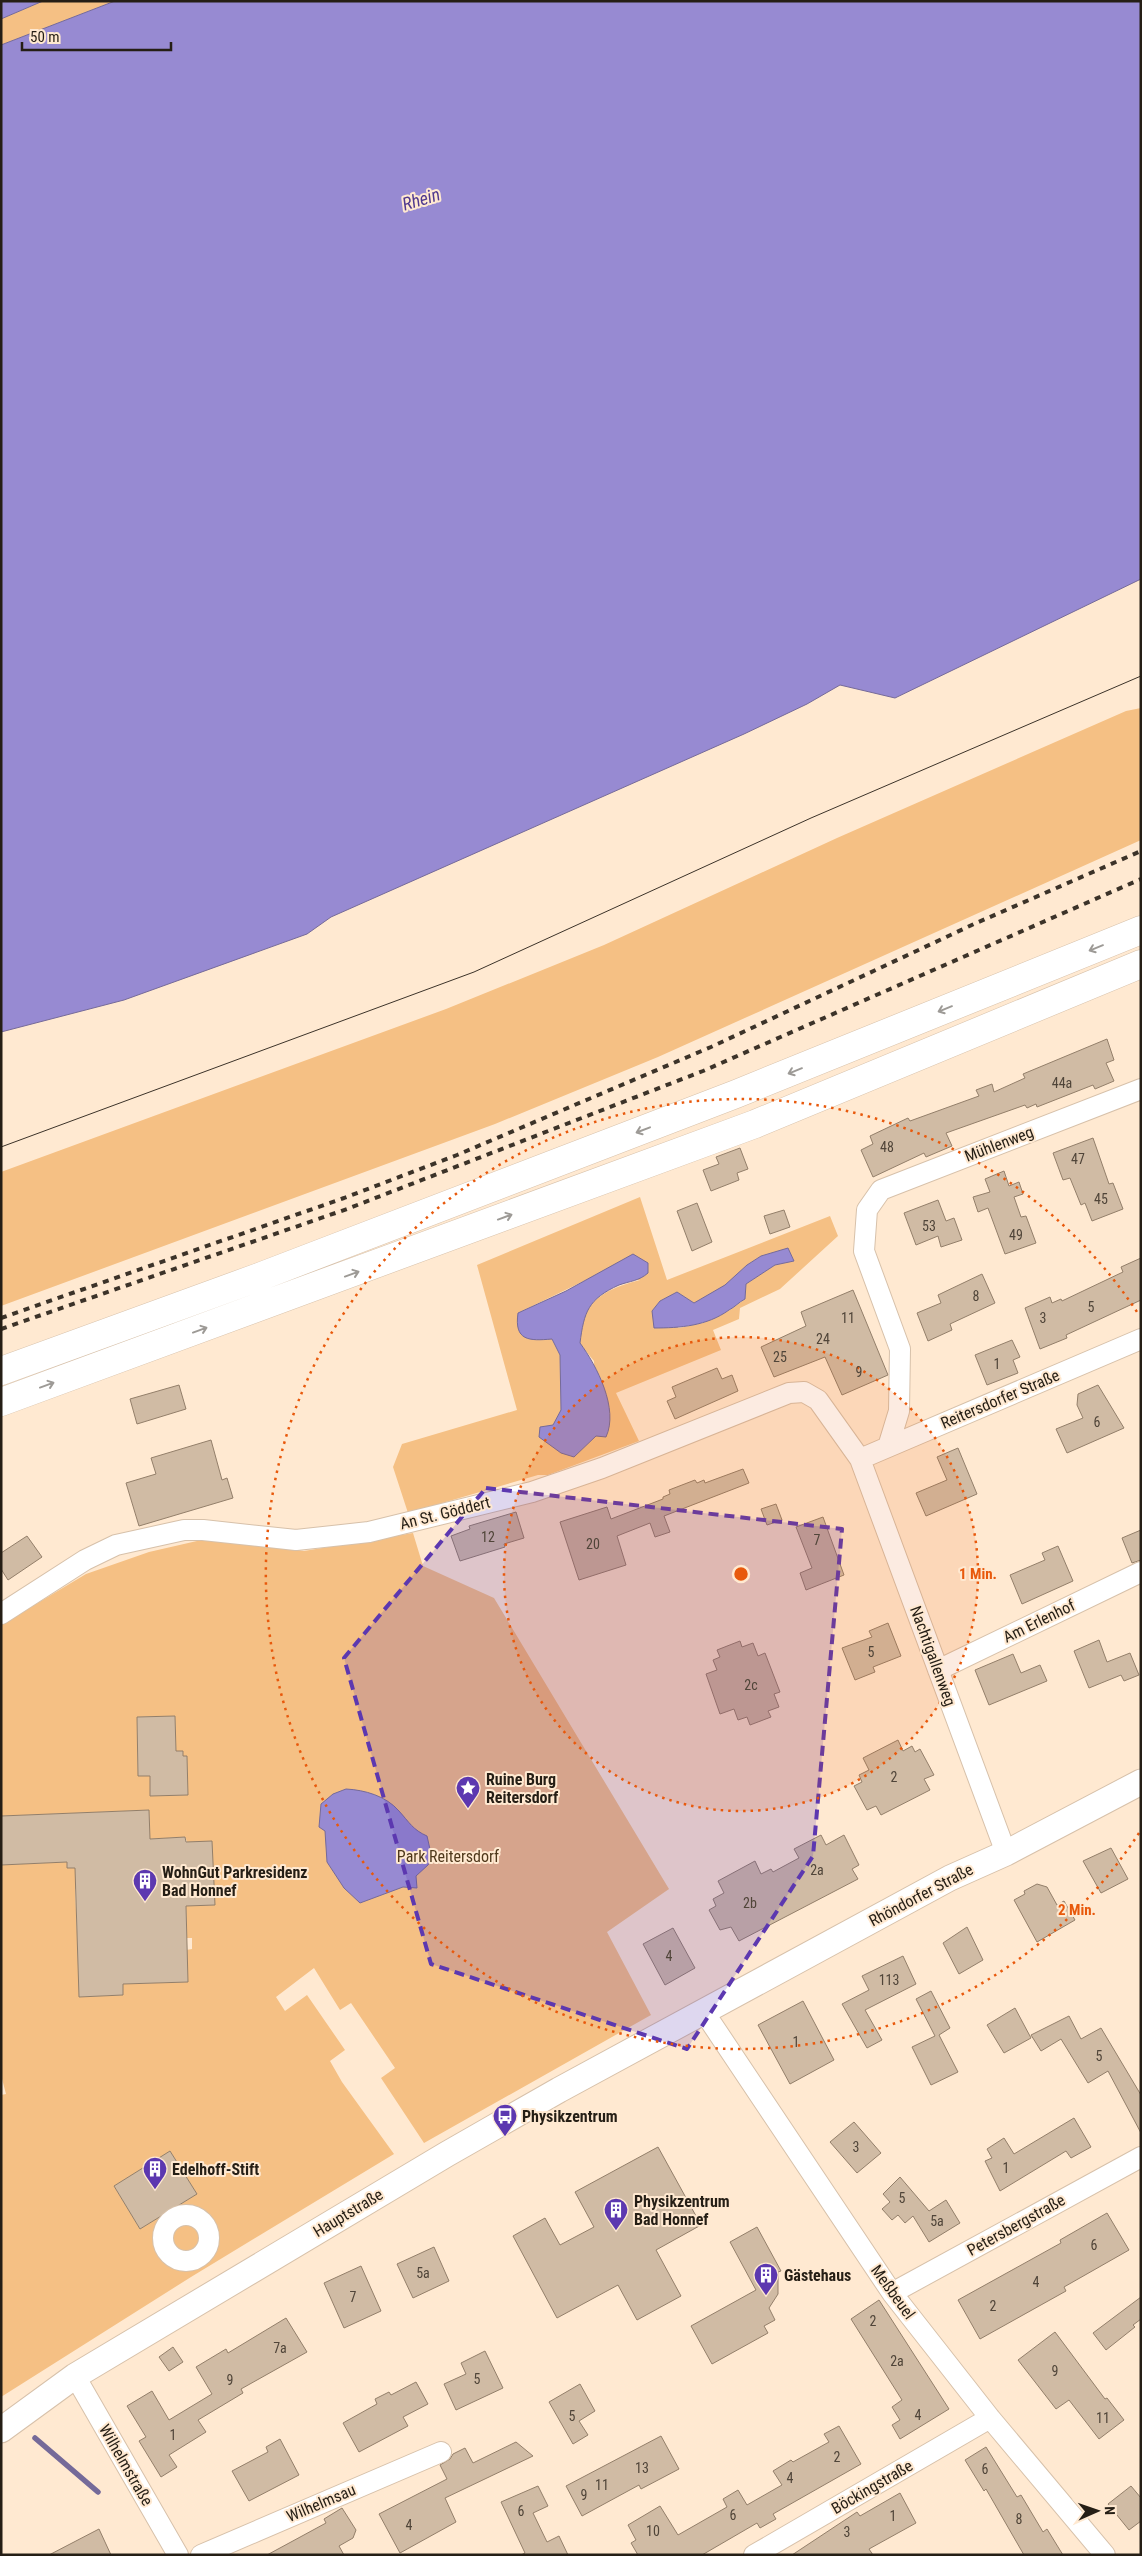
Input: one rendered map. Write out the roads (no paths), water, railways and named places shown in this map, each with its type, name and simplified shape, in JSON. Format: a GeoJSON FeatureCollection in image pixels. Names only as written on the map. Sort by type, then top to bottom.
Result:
{"type":"FeatureCollection","features":[{"type":"Feature","properties":{"kind":"highway"},"geometry":{"type":"LineString","coordinates":[[1,1371],[259,1277],[736,1094],[1141,930]]}},
{"type":"Feature","properties":{"kind":"highway"},"geometry":{"type":"LineString","coordinates":[[1,1402],[755,1124],[1141,964]]}},
{"type":"Feature","properties":{"kind":"main road","name":"Rhöndorfer Straße"},"geometry":{"type":"LineString","coordinates":[[704,2012],[950,1878],[1006,1853],[1141,1782]]}},
{"type":"Feature","properties":{"kind":"main road","name":"Hauptstraße"},"geometry":{"type":"LineString","coordinates":[[1,2430],[75,2376],[447,2154],[559,2090],[704,2012]]}},
{"type":"Feature","properties":{"kind":"street","name":"Mühlenweg"},"geometry":{"type":"LineString","coordinates":[[888,1447],[899,1411],[900,1349],[864,1251],[867,1210],[881,1190],[1141,1089]]}},
{"type":"Feature","properties":{"kind":"street","name":"Reitersdorfer Straße"},"geometry":{"type":"LineString","coordinates":[[860,1459],[1141,1339]]}},
{"type":"Feature","properties":{"kind":"street","name":"An St. Göddert"},"geometry":{"type":"LineString","coordinates":[[1,1614],[85,1560],[116,1545],[184,1530],[204,1530],[296,1540],[369,1532],[532,1492],[602,1468],[789,1393],[804,1392],[818,1400],[860,1459]]}},
{"type":"Feature","properties":{"kind":"street","name":"Nachtigallenweg"},"geometry":{"type":"LineString","coordinates":[[860,1459],[1006,1853]]}},
{"type":"Feature","properties":{"kind":"street","name":"Am Erlenhof"},"geometry":{"type":"LineString","coordinates":[[938,1670],[1141,1572]]}},
{"type":"Feature","properties":{"kind":"street","name":"Meßbeuel"},"geometry":{"type":"LineString","coordinates":[[704,2012],[892,2293],[990,2418],[1105,2555]]}},
{"type":"Feature","properties":{"kind":"street","name":"Petersbergstraße"},"geometry":{"type":"LineString","coordinates":[[892,2293],[1141,2157]]}},
{"type":"Feature","properties":{"kind":"street","name":"Wilhelmstraße"},"geometry":{"type":"LineString","coordinates":[[75,2376],[178,2555]]}},
{"type":"Feature","properties":{"kind":"street","name":"Böckingstraße"},"geometry":{"type":"LineString","coordinates":[[754,2555],[990,2418]]}},
{"type":"Feature","properties":{"kind":"street","name":"Wilhelmsau"},"geometry":{"type":"LineString","coordinates":[[201,2555],[442,2452]]}},
{"type":"Feature","properties":{"kind":"water"},"geometry":{"type":"Polygon","coordinates":[[[1,1],[43,1],[1,19],[1,1]]]}},
{"type":"Feature","properties":{"kind":"water","name":"Rhein"},"geometry":{"type":"Polygon","coordinates":[[[115,1],[1141,1],[1141,579],[895,698],[840,685],[807,704],[744,734],[331,917],[307,934],[124,1000],[1,1032],[1,45],[115,1]]]}},
{"type":"Feature","properties":{"kind":"water"},"geometry":{"type":"Polygon","coordinates":[[[788,1248],[794,1261],[775,1265],[746,1284],[745,1299],[721,1315],[712,1320],[693,1325],[654,1328],[652,1311],[660,1301],[677,1292],[694,1303],[725,1285],[747,1265],[761,1256],[788,1248]]]}},
{"type":"Feature","properties":{"kind":"water"},"geometry":{"type":"Polygon","coordinates":[[[633,1254],[648,1263],[648,1273],[645,1276],[609,1290],[594,1301],[583,1323],[580,1343],[599,1375],[608,1401],[610,1414],[606,1437],[596,1436],[574,1457],[561,1453],[539,1437],[540,1427],[553,1425],[561,1410],[560,1355],[552,1339],[536,1340],[521,1334],[517,1322],[518,1313],[566,1291],[633,1254]]]}},
{"type":"Feature","properties":{"kind":"water"},"geometry":{"type":"Polygon","coordinates":[[[346,1789],[368,1792],[388,1801],[415,1828],[427,1836],[432,1858],[428,1865],[416,1876],[417,1888],[403,1887],[360,1903],[344,1888],[327,1862],[325,1831],[319,1827],[321,1804],[333,1794],[346,1789]]]}},
{"type":"Feature","properties":{"kind":"waterway"},"geometry":{"type":"LineString","coordinates":[[35,2438],[98,2492]]}},
{"type":"Feature","properties":{"kind":"tram line"},"geometry":{"type":"LineString","coordinates":[[1,1147],[474,972],[811,818],[1141,676]]}},
{"type":"Feature","properties":{"kind":"railway"},"geometry":{"type":"LineString","coordinates":[[1,1318],[344,1198],[457,1155],[711,1047],[974,924],[1141,851]]}},
{"type":"Feature","properties":{"kind":"railway"},"geometry":{"type":"LineString","coordinates":[[1,1329],[347,1209],[703,1071],[1141,879]]}},
{"type":"Feature","properties":{"kind":"place","name":"Ruine Burg Reitersdorf"},"geometry":{"type":"Point","coordinates":[468,1809]}},
{"type":"Feature","properties":{"kind":"place","name":"WohnGut Parkresidenz Bad Honnef"},"geometry":{"type":"Point","coordinates":[145,1902]}},
{"type":"Feature","properties":{"kind":"place","name":"Physikzentrum"},"geometry":{"type":"Point","coordinates":[505,2137]}},
{"type":"Feature","properties":{"kind":"place","name":"Edelhoff-Stift"},"geometry":{"type":"Point","coordinates":[155,2190]}},
{"type":"Feature","properties":{"kind":"place","name":"Physikzentrum Bad Honnef"},"geometry":{"type":"Point","coordinates":[616,2231]}},
{"type":"Feature","properties":{"kind":"place","name":"Gästehaus"},"geometry":{"type":"Point","coordinates":[766,2296]}},
{"type":"Feature","properties":{"kind":"park label","name":"Park Reitersdorf"},"geometry":{"type":"Point","coordinates":[448,1856]}}]}
